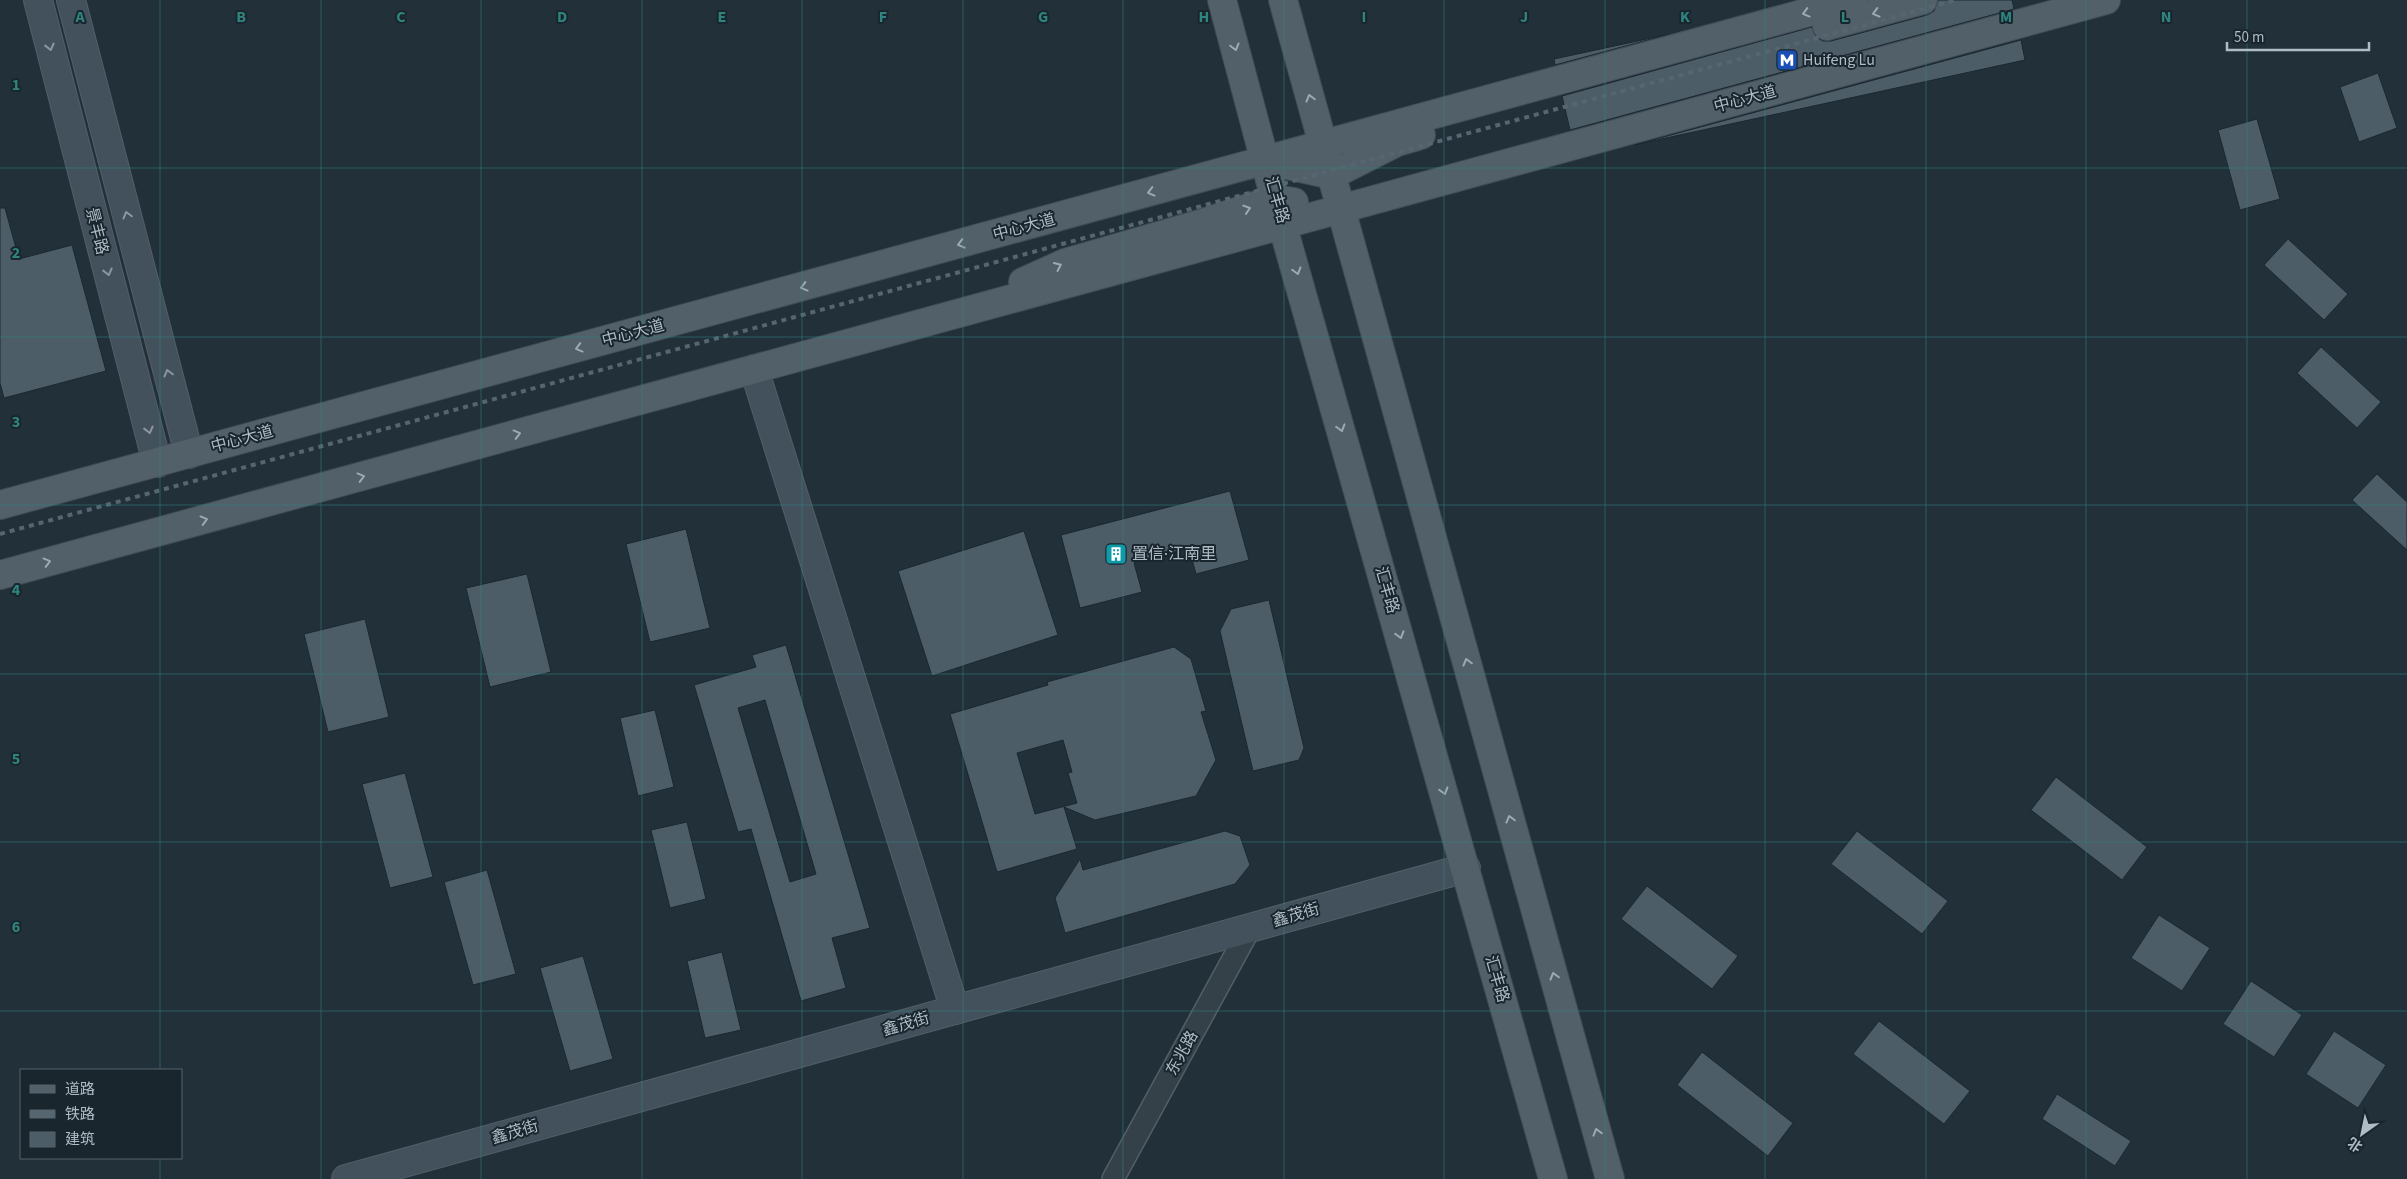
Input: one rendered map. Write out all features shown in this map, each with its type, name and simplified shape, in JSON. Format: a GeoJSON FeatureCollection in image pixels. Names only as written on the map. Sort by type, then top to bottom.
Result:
{"type":"FeatureCollection","features":[{"type":"Feature","properties":{"kind":"main road","name":"汇丰路"},"geometry":{"type":"LineString","coordinates":[[1222,0],[1553,1179]]}},
{"type":"Feature","properties":{"kind":"main road"},"geometry":{"type":"LineString","coordinates":[[1283,0],[1610,1179]]}},
{"type":"Feature","properties":{"kind":"main road","name":"中心大道"},"geometry":{"type":"LineString","coordinates":[[0,505],[1853,0]]}},
{"type":"Feature","properties":{"kind":"main road","name":"中心大道"},"geometry":{"type":"LineString","coordinates":[[1266,160],[1332,175],[1397,142],[1923,0]]}},
{"type":"Feature","properties":{"kind":"main road","name":"中心大道"},"geometry":{"type":"LineString","coordinates":[[1383,197],[1410,175],[2037,2],[2061,0]]}},
{"type":"Feature","properties":{"kind":"main road","name":"中心大道"},"geometry":{"type":"LineString","coordinates":[[950,316],[1065,263],[1200,224],[1280,212],[1342,209],[2106,0]]}},
{"type":"Feature","properties":{"kind":"main road","name":"中心大道"},"geometry":{"type":"LineString","coordinates":[[1323,145],[1397,142]]}},
{"type":"Feature","properties":{"kind":"main road"},"geometry":{"type":"LineString","coordinates":[[1183,184],[1211,189],[1218,199],[1217,210],[1200,224]]}},
{"type":"Feature","properties":{"kind":"main road","name":"中心大道"},"geometry":{"type":"LineString","coordinates":[[0,575],[950,316],[1280,212]]}},
{"type":"Feature","properties":{"kind":"street","name":"景丰路"},"geometry":{"type":"LineString","coordinates":[[38,0],[157,463]]}},
{"type":"Feature","properties":{"kind":"street","name":"景丰路"},"geometry":{"type":"LineString","coordinates":[[71,0],[189,454]]}},
{"type":"Feature","properties":{"kind":"street"},"geometry":{"type":"LineString","coordinates":[[754,369],[955,1010]]}},
{"type":"Feature","properties":{"kind":"street","name":"鑫茂街"},"geometry":{"type":"LineString","coordinates":[[346,1179],[1466,868]]}},
{"type":"Feature","properties":{"kind":"street","name":"东兆路"},"geometry":{"type":"LineString","coordinates":[[1113,1179],[1250,928]]}},
{"type":"Feature","properties":{"kind":"building"},"geometry":{"type":"Polygon","coordinates":[[[1938,0],[2012,0],[2014,9],[1570,130],[1562,96],[1812,27],[1816,37],[1823,41],[1831,41],[1927,15],[1934,11],[1938,0]]]}},
{"type":"Feature","properties":{"kind":"building"},"geometry":{"type":"Polygon","coordinates":[[[1670,34],[1555,65],[1554,59],[1670,34]]]}},
{"type":"Feature","properties":{"kind":"building"},"geometry":{"type":"Polygon","coordinates":[[[2021,40],[2025,60],[1634,145],[2021,40]]]}},
{"type":"Feature","properties":{"kind":"building"},"geometry":{"type":"Polygon","coordinates":[[[2378,73],[2397,128],[2359,142],[2340,87],[2378,73]]]}},
{"type":"Feature","properties":{"kind":"building"},"geometry":{"type":"Polygon","coordinates":[[[2257,119],[2280,199],[2240,210],[2218,130],[2257,119]]]}},
{"type":"Feature","properties":{"kind":"building"},"geometry":{"type":"Polygon","coordinates":[[[0,208],[5,208],[19,259],[72,245],[106,371],[4,398],[0,383],[0,208]]]}},
{"type":"Feature","properties":{"kind":"building"},"geometry":{"type":"Polygon","coordinates":[[[2288,239],[2348,294],[2324,320],[2264,265],[2288,239]]]}},
{"type":"Feature","properties":{"kind":"building"},"geometry":{"type":"Polygon","coordinates":[[[2321,347],[2381,402],[2357,428],[2297,373],[2321,347]]]}},
{"type":"Feature","properties":{"kind":"building"},"geometry":{"type":"Polygon","coordinates":[[[2377,474],[2407,502],[2407,550],[2352,500],[2377,474]]]}},
{"type":"Feature","properties":{"kind":"building","name":"置信·江南里"},"geometry":{"type":"Polygon","coordinates":[[[1230,491],[1249,560],[1196,574],[1189,548],[1134,563],[1142,592],[1080,608],[1061,535],[1230,491]]]}},
{"type":"Feature","properties":{"kind":"building"},"geometry":{"type":"Polygon","coordinates":[[[686,529],[710,628],[650,642],[626,544],[686,529]]]}},
{"type":"Feature","properties":{"kind":"building"},"geometry":{"type":"Polygon","coordinates":[[[1024,531],[1058,635],[932,676],[898,571],[1024,531]]]}},
{"type":"Feature","properties":{"kind":"building"},"geometry":{"type":"Polygon","coordinates":[[[527,574],[551,672],[490,687],[466,588],[527,574]]]}},
{"type":"Feature","properties":{"kind":"building"},"geometry":{"type":"Polygon","coordinates":[[[1269,600],[1304,748],[1299,760],[1253,771],[1220,631],[1231,609],[1269,600]]]}},
{"type":"Feature","properties":{"kind":"building"},"geometry":{"type":"Polygon","coordinates":[[[365,619],[389,717],[328,732],[304,634],[365,619]]]}},
{"type":"Feature","properties":{"kind":"building"},"geometry":{"type":"Polygon","coordinates":[[[786,645],[870,928],[832,938],[846,988],[801,1001],[751,829],[738,832],[694,685],[756,667],[752,655],[786,645]],[[765,700],[738,708],[790,882],[816,874],[765,700]]]}},
{"type":"Feature","properties":{"kind":"building"},"geometry":{"type":"Polygon","coordinates":[[[1174,647],[1191,659],[1206,711],[1201,712],[1216,760],[1196,796],[1095,820],[1064,807],[1077,849],[997,872],[950,714],[1048,685],[1047,682],[1174,647]],[[1063,740],[1017,753],[1035,814],[1077,803],[1068,773],[1072,772],[1063,740]]]}},
{"type":"Feature","properties":{"kind":"building"},"geometry":{"type":"Polygon","coordinates":[[[655,710],[674,787],[638,796],[620,718],[655,710]]]}},
{"type":"Feature","properties":{"kind":"building"},"geometry":{"type":"Polygon","coordinates":[[[405,773],[433,877],[390,888],[362,784],[405,773]]]}},
{"type":"Feature","properties":{"kind":"building"},"geometry":{"type":"Polygon","coordinates":[[[2056,777],[2147,847],[2122,880],[2031,810],[2056,777]]]}},
{"type":"Feature","properties":{"kind":"building"},"geometry":{"type":"Polygon","coordinates":[[[687,822],[706,899],[670,908],[651,830],[687,822]]]}},
{"type":"Feature","properties":{"kind":"building"},"geometry":{"type":"Polygon","coordinates":[[[1225,831],[1240,836],[1250,865],[1235,884],[1065,933],[1055,898],[1080,859],[1083,870],[1225,831]]]}},
{"type":"Feature","properties":{"kind":"building"},"geometry":{"type":"Polygon","coordinates":[[[1857,831],[1948,901],[1922,934],[1831,864],[1857,831]]]}},
{"type":"Feature","properties":{"kind":"building"},"geometry":{"type":"Polygon","coordinates":[[[487,870],[516,974],[473,985],[444,882],[487,870]]]}},
{"type":"Feature","properties":{"kind":"building"},"geometry":{"type":"Polygon","coordinates":[[[1647,886],[1738,956],[1712,989],[1621,919],[1647,886]]]}},
{"type":"Feature","properties":{"kind":"building"},"geometry":{"type":"Polygon","coordinates":[[[2159,915],[2210,948],[2182,991],[2131,958],[2159,915]]]}},
{"type":"Feature","properties":{"kind":"building"},"geometry":{"type":"Polygon","coordinates":[[[722,952],[741,1030],[705,1038],[687,961],[722,952]]]}},
{"type":"Feature","properties":{"kind":"building"},"geometry":{"type":"Polygon","coordinates":[[[583,956],[613,1059],[570,1071],[540,968],[583,956]]]}},
{"type":"Feature","properties":{"kind":"building"},"geometry":{"type":"Polygon","coordinates":[[[2251,981],[2302,1015],[2274,1057],[2223,1024],[2251,981]]]}},
{"type":"Feature","properties":{"kind":"building"},"geometry":{"type":"Polygon","coordinates":[[[1879,1021],[1970,1091],[1944,1124],[1853,1054],[1879,1021]]]}},
{"type":"Feature","properties":{"kind":"building"},"geometry":{"type":"Polygon","coordinates":[[[2334,1031],[2386,1065],[2358,1108],[2306,1074],[2334,1031]]]}},
{"type":"Feature","properties":{"kind":"building"},"geometry":{"type":"Polygon","coordinates":[[[1702,1052],[1793,1123],[1768,1156],[1677,1085],[1702,1052]]]}},
{"type":"Feature","properties":{"kind":"building"},"geometry":{"type":"Polygon","coordinates":[[[2057,1094],[2131,1141],[2115,1166],[2042,1119],[2057,1094]]]}},
{"type":"Feature","properties":{"kind":"railway"},"geometry":{"type":"LineString","coordinates":[[0,534],[1956,0]]}},
{"type":"Feature","properties":{"kind":"place","name":"Huifeng Lu"},"geometry":{"type":"Point","coordinates":[1787,60]}},
{"type":"Feature","properties":{"kind":"place","name":"置信·江南里"},"geometry":{"type":"Point","coordinates":[1116,554]}}]}
